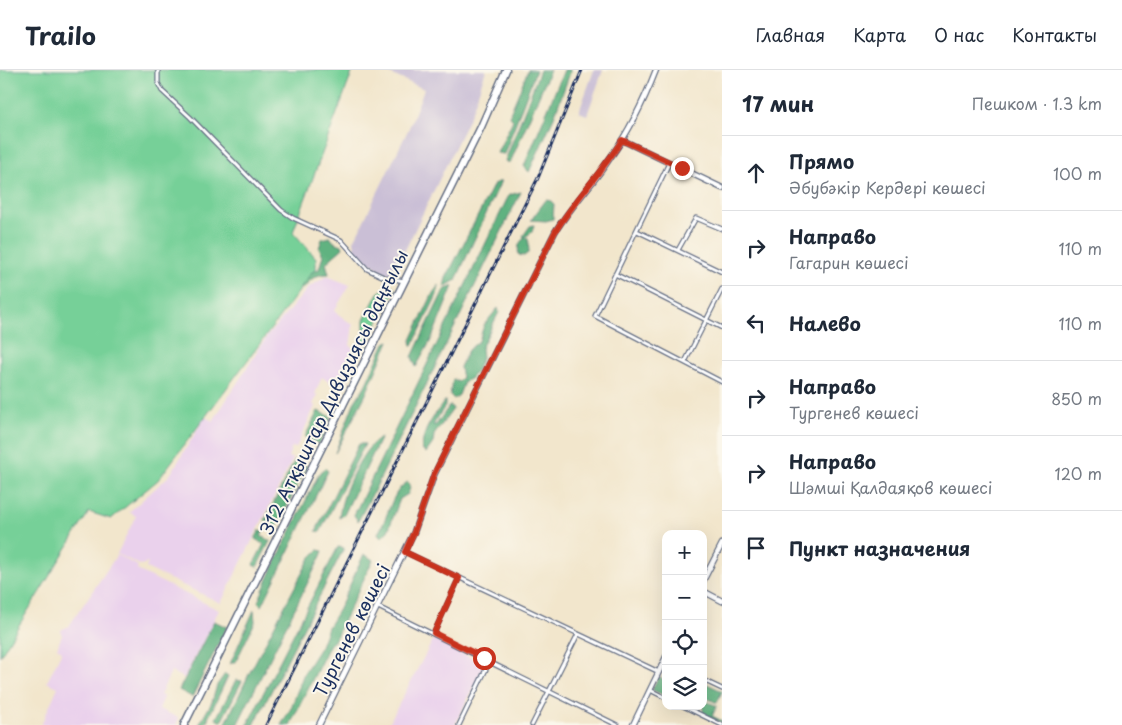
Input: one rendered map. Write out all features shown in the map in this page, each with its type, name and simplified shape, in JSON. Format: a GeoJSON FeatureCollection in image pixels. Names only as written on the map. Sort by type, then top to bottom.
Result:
{"type":"FeatureCollection","features":[{"type":"Feature","properties":{"kind":"highway","name":"312 Атқыштар Дивизиясы даңғылы"},"geometry":{"type":"LineString","coordinates":[[184,725],[481,126],[506,70]]}},
{"type":"Feature","properties":{"kind":"main road","name":"Тургенев көшесі"},"geometry":{"type":"LineString","coordinates":[[318,725],[405,552],[434,474],[555,232],[570,207],[610,159],[622,140],[656,70]]}},
{"type":"Feature","properties":{"kind":"main road"},"geometry":{"type":"LineString","coordinates":[[622,140],[722,188]]}},
{"type":"Feature","properties":{"kind":"main road"},"geometry":{"type":"LineString","coordinates":[[706,575],[722,544]]}},
{"type":"Feature","properties":{"kind":"main road"},"geometry":{"type":"LineString","coordinates":[[707,593],[722,601]]}},
{"type":"Feature","properties":{"kind":"main road"},"geometry":{"type":"LineString","coordinates":[[633,725],[662,665]]}},
{"type":"Feature","properties":{"kind":"street"},"geometry":{"type":"LineString","coordinates":[[158,70],[158,83],[162,91],[281,210],[293,218],[341,240],[367,269],[384,277],[404,281]]}},
{"type":"Feature","properties":{"kind":"street"},"geometry":{"type":"LineString","coordinates":[[669,163],[596,316],[722,382]]}},
{"type":"Feature","properties":{"kind":"street"},"geometry":{"type":"LineString","coordinates":[[678,250],[696,218],[722,229]]}},
{"type":"Feature","properties":{"kind":"street"},"geometry":{"type":"LineString","coordinates":[[638,231],[722,272]]}},
{"type":"Feature","properties":{"kind":"street"},"geometry":{"type":"LineString","coordinates":[[615,274],[722,328]]}},
{"type":"Feature","properties":{"kind":"street"},"geometry":{"type":"LineString","coordinates":[[685,362],[722,289]]}},
{"type":"Feature","properties":{"kind":"street"},"geometry":{"type":"LineString","coordinates":[[405,552],[659,672]]}},
{"type":"Feature","properties":{"kind":"street"},"geometry":{"type":"LineString","coordinates":[[434,633],[459,578]]}},
{"type":"Feature","properties":{"kind":"street"},"geometry":{"type":"LineString","coordinates":[[378,607],[434,633],[616,725]]}},
{"type":"Feature","properties":{"kind":"street"},"geometry":{"type":"LineString","coordinates":[[532,725],[578,634]]}},
{"type":"Feature","properties":{"kind":"street"},"geometry":{"type":"LineString","coordinates":[[459,725],[490,661]]}},
{"type":"Feature","properties":{"kind":"street"},"geometry":{"type":"LineString","coordinates":[[707,682],[722,689]]}},
{"type":"Feature","properties":{"kind":"street"},"geometry":{"type":"LineString","coordinates":[[650,690],[662,696]]}},
{"type":"Feature","properties":{"kind":"street"},"geometry":{"type":"LineString","coordinates":[[691,710],[722,725]]}},
{"type":"Feature","properties":{"kind":"shaded area"},"geometry":{"type":"Polygon","coordinates":[[[381,70],[486,70],[471,114],[393,275],[383,272],[356,253],[354,241],[409,128],[424,89],[381,70]]]}},
{"type":"Feature","properties":{"kind":"shaded area"},"geometry":{"type":"Polygon","coordinates":[[[594,70],[603,70],[587,115],[579,112],[594,70]]]}},
{"type":"Feature","properties":{"kind":"shaded area"},"geometry":{"type":"Polygon","coordinates":[[[327,276],[350,285],[334,311],[353,325],[350,346],[356,349],[356,367],[347,381],[338,376],[333,385],[322,377],[315,394],[318,395],[313,404],[315,406],[296,448],[292,447],[288,457],[293,459],[221,603],[146,568],[148,563],[140,565],[117,554],[136,516],[129,512],[170,475],[205,417],[213,421],[268,335],[309,287],[327,276]]]}},
{"type":"Feature","properties":{"kind":"shaded area"},"geometry":{"type":"Polygon","coordinates":[[[117,555],[138,566],[137,570],[219,610],[184,678],[171,672],[160,695],[164,697],[159,709],[179,718],[176,725],[41,725],[58,687],[47,682],[62,651],[57,648],[62,635],[61,630],[69,626],[117,555]]]}},
{"type":"Feature","properties":{"kind":"shaded area"},"geometry":{"type":"Polygon","coordinates":[[[434,638],[484,665],[455,725],[388,725],[434,638]]]}},
{"type":"Feature","properties":{"kind":"green space"},"geometry":{"type":"Polygon","coordinates":[[[0,70],[353,70],[293,232],[316,258],[316,276],[309,278],[158,480],[111,519],[89,512],[0,656],[0,70]]]}},
{"type":"Feature","properties":{"kind":"green space"},"geometry":{"type":"Polygon","coordinates":[[[528,70],[536,70],[504,154],[497,153],[513,120],[509,116],[528,70]]]}},
{"type":"Feature","properties":{"kind":"green space"},"geometry":{"type":"Polygon","coordinates":[[[540,70],[550,70],[510,163],[505,161],[540,70]]]}},
{"type":"Feature","properties":{"kind":"green space"},"geometry":{"type":"Polygon","coordinates":[[[564,70],[571,70],[554,117],[529,172],[524,166],[564,70]]]}},
{"type":"Feature","properties":{"kind":"green space"},"geometry":{"type":"Polygon","coordinates":[[[501,181],[456,280],[444,287],[446,278],[494,184],[501,181]]]}},
{"type":"Feature","properties":{"kind":"green space"},"geometry":{"type":"Polygon","coordinates":[[[521,192],[358,521],[354,515],[509,195],[521,192]]]}},
{"type":"Feature","properties":{"kind":"green space"},"geometry":{"type":"Polygon","coordinates":[[[546,200],[554,204],[553,219],[546,221],[531,220],[546,200]]]}},
{"type":"Feature","properties":{"kind":"green space"},"geometry":{"type":"Polygon","coordinates":[[[534,225],[532,232],[525,237],[528,239],[529,252],[524,256],[519,255],[519,245],[525,238],[523,236],[530,226],[534,225]]]}},
{"type":"Feature","properties":{"kind":"green space"},"geometry":{"type":"Polygon","coordinates":[[[330,237],[334,242],[342,245],[343,248],[326,263],[329,274],[317,276],[303,289],[300,288],[312,272],[319,269],[323,255],[319,248],[322,239],[330,237]]]}},
{"type":"Feature","properties":{"kind":"green space"},"geometry":{"type":"Polygon","coordinates":[[[391,284],[395,289],[364,349],[364,320],[378,293],[391,284]]]}},
{"type":"Feature","properties":{"kind":"green space"},"geometry":{"type":"Polygon","coordinates":[[[439,285],[437,295],[412,347],[411,340],[433,293],[439,285]]]}},
{"type":"Feature","properties":{"kind":"green space"},"geometry":{"type":"Polygon","coordinates":[[[453,286],[431,340],[416,367],[412,357],[444,290],[453,286]]]}},
{"type":"Feature","properties":{"kind":"green space"},"geometry":{"type":"Polygon","coordinates":[[[498,308],[499,312],[481,348],[482,358],[476,371],[471,378],[464,382],[459,395],[454,399],[450,395],[453,379],[458,382],[462,378],[460,367],[468,350],[479,341],[484,325],[498,308]]]}},
{"type":"Feature","properties":{"kind":"green space"},"geometry":{"type":"Polygon","coordinates":[[[389,341],[365,396],[335,453],[354,403],[365,386],[385,343],[389,341]]]}},
{"type":"Feature","properties":{"kind":"green space"},"geometry":{"type":"Polygon","coordinates":[[[445,400],[445,406],[433,425],[436,425],[450,405],[453,409],[434,435],[433,443],[426,453],[422,449],[424,435],[445,400]]]}},
{"type":"Feature","properties":{"kind":"green space"},"geometry":{"type":"Polygon","coordinates":[[[318,411],[331,417],[319,444],[305,437],[318,411]]]}},
{"type":"Feature","properties":{"kind":"green space"},"geometry":{"type":"Polygon","coordinates":[[[381,437],[344,515],[339,518],[353,473],[366,451],[381,437]]]}},
{"type":"Feature","properties":{"kind":"green space"},"geometry":{"type":"Polygon","coordinates":[[[359,444],[365,444],[320,532],[316,531],[359,444]]]}},
{"type":"Feature","properties":{"kind":"green space"},"geometry":{"type":"Polygon","coordinates":[[[295,460],[307,466],[277,526],[265,520],[295,460]]]}},
{"type":"Feature","properties":{"kind":"green space"},"geometry":{"type":"Polygon","coordinates":[[[325,468],[328,471],[262,606],[258,602],[272,569],[320,472],[325,468]]]}},
{"type":"Feature","properties":{"kind":"green space"},"geometry":{"type":"Polygon","coordinates":[[[408,482],[410,488],[408,494],[400,499],[388,531],[381,538],[378,533],[394,498],[398,491],[408,482]]]}},
{"type":"Feature","properties":{"kind":"green space"},"geometry":{"type":"Polygon","coordinates":[[[260,530],[263,531],[261,536],[270,541],[257,567],[253,565],[264,544],[255,539],[260,530]]]}},
{"type":"Feature","properties":{"kind":"green space"},"geometry":{"type":"Polygon","coordinates":[[[338,547],[344,548],[254,725],[247,725],[338,547]]]}},
{"type":"Feature","properties":{"kind":"green space"},"geometry":{"type":"Polygon","coordinates":[[[318,550],[323,551],[321,556],[237,725],[225,725],[250,672],[310,558],[318,550]]]}},
{"type":"Feature","properties":{"kind":"green space"},"geometry":{"type":"Polygon","coordinates":[[[364,554],[373,560],[334,641],[330,644],[290,725],[281,725],[291,708],[304,673],[321,646],[328,627],[339,609],[364,554]]]}},
{"type":"Feature","properties":{"kind":"green space"},"geometry":{"type":"Polygon","coordinates":[[[254,610],[255,622],[236,661],[230,664],[254,610]]]}},
{"type":"Feature","properties":{"kind":"green space"},"geometry":{"type":"Polygon","coordinates":[[[214,621],[227,627],[192,697],[179,690],[214,621]]]}},
{"type":"Feature","properties":{"kind":"green space"},"geometry":{"type":"Polygon","coordinates":[[[225,674],[228,676],[205,725],[199,725],[212,702],[217,685],[225,674]]]}},
{"type":"Feature","properties":{"kind":"green space"},"geometry":{"type":"Polygon","coordinates":[[[658,677],[662,678],[662,694],[652,690],[658,677]]]}},
{"type":"Feature","properties":{"kind":"green space"},"geometry":{"type":"Polygon","coordinates":[[[236,680],[242,681],[221,722],[216,719],[236,680]]]}},
{"type":"Feature","properties":{"kind":"green space"},"geometry":{"type":"Polygon","coordinates":[[[707,684],[722,691],[717,703],[707,698],[707,684]]]}},
{"type":"Feature","properties":{"kind":"green space"},"geometry":{"type":"Polygon","coordinates":[[[707,702],[717,706],[712,716],[722,721],[722,723],[703,714],[703,710],[707,710],[707,702]]]}},
{"type":"Feature","properties":{"kind":"railway"},"geometry":{"type":"LineString","coordinates":[[266,725],[538,178],[582,70]]}},
{"type":"Feature","properties":{"kind":"route"},"geometry":{"type":"LineString","coordinates":[[484,658],[434,633],[459,578],[405,552],[434,474],[555,232],[570,207],[610,159],[622,140],[682,168]]}}]}
